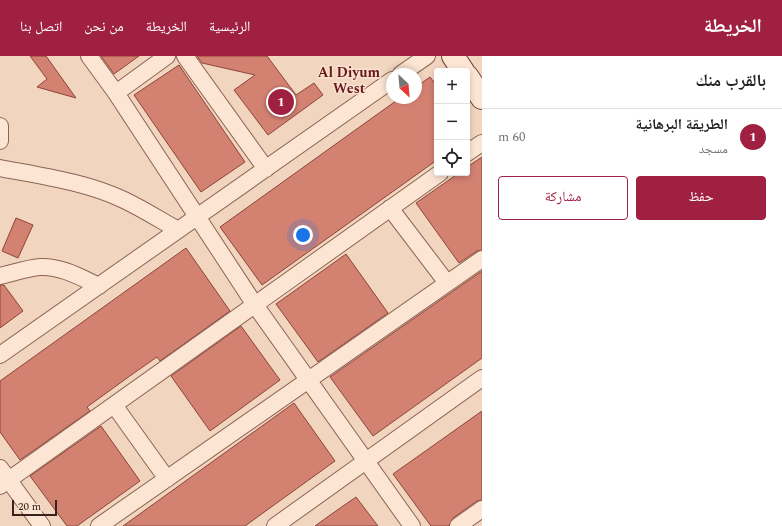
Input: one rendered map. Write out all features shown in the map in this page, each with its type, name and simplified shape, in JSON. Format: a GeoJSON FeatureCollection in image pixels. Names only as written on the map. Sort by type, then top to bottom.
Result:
{"type":"FeatureCollection","features":[{"type":"Feature","properties":{"kind":"street"},"geometry":{"type":"LineString","coordinates":[[89,56],[116,93],[198,215],[255,305],[412,526]]}},
{"type":"Feature","properties":{"kind":"street"},"geometry":{"type":"LineString","coordinates":[[116,93],[167,56]]}},
{"type":"Feature","properties":{"kind":"street"},"geometry":{"type":"LineString","coordinates":[[186,56],[266,169]]}},
{"type":"Feature","properties":{"kind":"street"},"geometry":{"type":"LineString","coordinates":[[410,68],[427,56]]}},
{"type":"Feature","properties":{"kind":"street"},"geometry":{"type":"LineString","coordinates":[[453,56],[461,68]]}},
{"type":"Feature","properties":{"kind":"street"},"geometry":{"type":"LineString","coordinates":[[470,80],[482,98]]}},
{"type":"Feature","properties":{"kind":"street"},"geometry":{"type":"LineString","coordinates":[[0,355],[386,84]]}},
{"type":"Feature","properties":{"kind":"street"},"geometry":{"type":"LineString","coordinates":[[0,126],[0,141]]}},
{"type":"Feature","properties":{"kind":"street"},"geometry":{"type":"LineString","coordinates":[[470,152],[482,143]]}},
{"type":"Feature","properties":{"kind":"street"},"geometry":{"type":"LineString","coordinates":[[0,168],[64,180],[97,190],[124,200],[178,230]]}},
{"type":"Feature","properties":{"kind":"street"},"geometry":{"type":"LineString","coordinates":[[42,526],[3,478],[114,405],[436,176]]}},
{"type":"Feature","properties":{"kind":"street"},"geometry":{"type":"LineString","coordinates":[[390,208],[447,283]]}},
{"type":"Feature","properties":{"kind":"street"},"geometry":{"type":"LineString","coordinates":[[99,526],[482,259]]}},
{"type":"Feature","properties":{"kind":"street"},"geometry":{"type":"LineString","coordinates":[[0,276],[39,267],[52,268],[66,270],[99,286]]}},
{"type":"Feature","properties":{"kind":"street"},"geometry":{"type":"LineString","coordinates":[[275,526],[482,378]]}},
{"type":"Feature","properties":{"kind":"street"},"geometry":{"type":"LineString","coordinates":[[114,405],[167,479]]}},
{"type":"Feature","properties":{"kind":"street"},"geometry":{"type":"LineString","coordinates":[[458,526],[482,509]]}},
{"type":"Feature","properties":{"kind":"building"},"geometry":{"type":"Polygon","coordinates":[[[30,56],[46,56],[76,98],[37,87],[47,79],[30,56]]]}},
{"type":"Feature","properties":{"kind":"building"},"geometry":{"type":"Polygon","coordinates":[[[101,56],[139,56],[114,74],[101,56]]]}},
{"type":"Feature","properties":{"kind":"building"},"geometry":{"type":"Polygon","coordinates":[[[197,56],[267,56],[296,95],[314,83],[323,95],[268,135],[234,90],[255,75],[202,63],[197,56]]]}},
{"type":"Feature","properties":{"kind":"building"},"geometry":{"type":"Polygon","coordinates":[[[179,65],[245,162],[201,192],[134,95],[179,65]]]}},
{"type":"Feature","properties":{"kind":"building"},"geometry":{"type":"Polygon","coordinates":[[[430,77],[434,82],[434,162],[262,285],[220,227],[392,104],[422,104],[422,83],[430,77]]]}},
{"type":"Feature","properties":{"kind":"building"},"geometry":{"type":"Polygon","coordinates":[[[482,157],[482,250],[477,251],[459,263],[416,203],[455,176],[470,176],[470,165],[482,157]]]}},
{"type":"Feature","properties":{"kind":"building"},"geometry":{"type":"Polygon","coordinates":[[[16,218],[33,225],[18,258],[2,251],[16,218]]]}},
{"type":"Feature","properties":{"kind":"building"},"geometry":{"type":"Polygon","coordinates":[[[186,248],[230,311],[160,361],[157,357],[134,373],[87,407],[90,411],[20,460],[0,432],[0,381],[186,248]]]}},
{"type":"Feature","properties":{"kind":"building"},"geometry":{"type":"Polygon","coordinates":[[[346,254],[388,313],[318,362],[276,304],[346,254]]]}},
{"type":"Feature","properties":{"kind":"building"},"geometry":{"type":"Polygon","coordinates":[[[482,271],[482,358],[373,436],[330,377],[482,271]]]}},
{"type":"Feature","properties":{"kind":"building"},"geometry":{"type":"Polygon","coordinates":[[[0,285],[4,285],[23,311],[0,328],[0,285]]]}},
{"type":"Feature","properties":{"kind":"building"},"geometry":{"type":"Polygon","coordinates":[[[241,326],[280,380],[210,431],[171,376],[241,326]]]}},
{"type":"Feature","properties":{"kind":"building"},"geometry":{"type":"Polygon","coordinates":[[[294,403],[335,461],[245,526],[123,526],[294,403]]]}},
{"type":"Feature","properties":{"kind":"building"},"geometry":{"type":"Polygon","coordinates":[[[482,411],[482,500],[477,501],[453,518],[449,526],[431,526],[393,474],[482,411]]]}},
{"type":"Feature","properties":{"kind":"building"},"geometry":{"type":"Polygon","coordinates":[[[101,426],[140,481],[77,526],[67,526],[30,476],[101,426]]]}},
{"type":"Feature","properties":{"kind":"building"},"geometry":{"type":"Polygon","coordinates":[[[356,497],[378,526],[315,526],[333,513],[356,497]]]}},
{"type":"Feature","properties":{"kind":"place","name":"الطريقة البرهانية"},"geometry":{"type":"Point","coordinates":[281,102]}},
{"type":"Feature","properties":{"kind":"district","name":"Al Diyum West"},"geometry":{"type":"Point","coordinates":[349,80]}}]}
